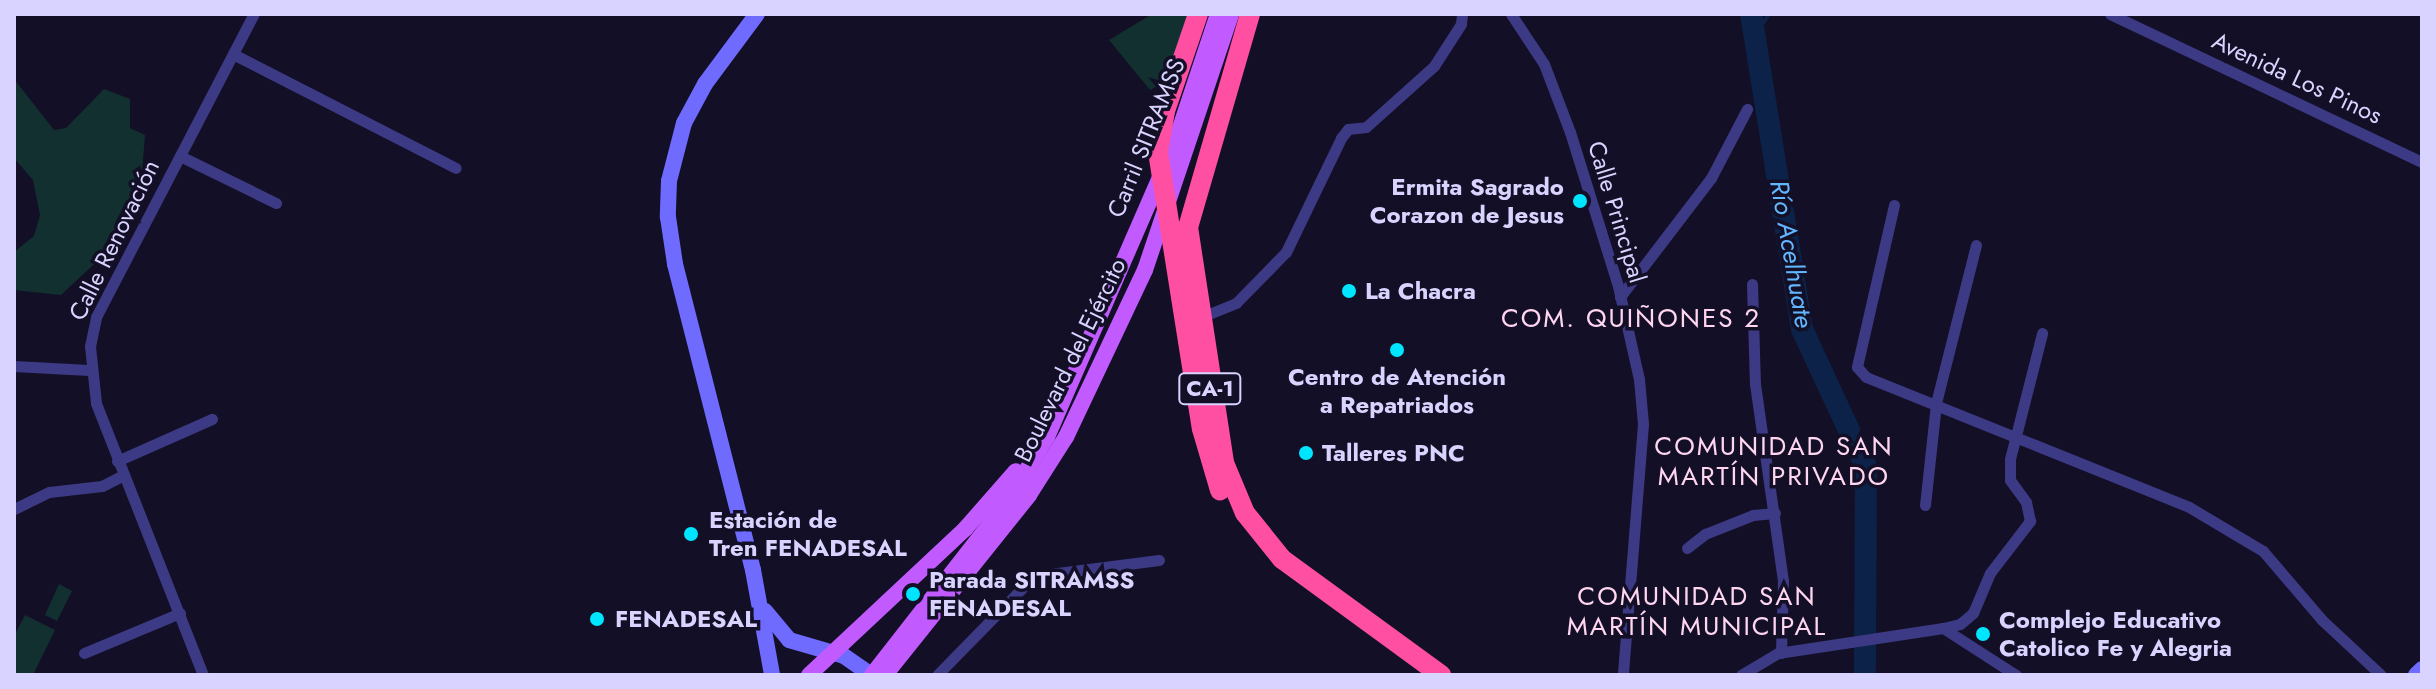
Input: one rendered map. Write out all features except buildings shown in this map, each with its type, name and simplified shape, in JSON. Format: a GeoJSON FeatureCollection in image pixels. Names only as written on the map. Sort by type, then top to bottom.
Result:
{"type":"FeatureCollection","features":[{"type":"Feature","properties":{"kind":"highway","name":"CA-1"},"geometry":{"type":"LineString","coordinates":[[1198,14],[1165,111],[1158,152],[1202,429],[1221,493],[1265,558],[1304,593],[1420,675]]}},
{"type":"Feature","properties":{"kind":"highway","name":"CA-1"},"geometry":{"type":"LineString","coordinates":[[1250,14],[1188,227],[1215,428],[1245,513],[1303,578],[1441,675]]}},
{"type":"Feature","properties":{"kind":"main road","name":"Carril SITRAMSS"},"geometry":{"type":"LineString","coordinates":[[872,675],[1007,502],[1059,411],[1176,140],[1218,14]]}},
{"type":"Feature","properties":{"kind":"main road","name":"Boulevard del Ejército"},"geometry":{"type":"LineString","coordinates":[[885,675],[1041,479],[1066,437],[1145,270],[1231,14]]}},
{"type":"Feature","properties":{"kind":"main road","name":"Carril SITRAMSS"},"geometry":{"type":"LineString","coordinates":[[809,675],[826,650],[965,529],[1059,411]]}},
{"type":"Feature","properties":{"kind":"main road"},"geometry":{"type":"LineString","coordinates":[[797,675],[826,650]]}},
{"type":"Feature","properties":{"kind":"street","name":"Calle Renovación"},"geometry":{"type":"LineString","coordinates":[[203,675],[122,476],[89,370],[96,317],[254,14]]}},
{"type":"Feature","properties":{"kind":"street"},"geometry":{"type":"LineString","coordinates":[[757,14],[705,84],[684,123],[669,181],[668,217],[675,264],[761,603],[772,675]]}},
{"type":"Feature","properties":{"kind":"street"},"geometry":{"type":"LineString","coordinates":[[1199,318],[1236,303],[1286,252],[1341,138],[1348,129],[1366,127],[1434,66],[1461,24],[1462,14]]}},
{"type":"Feature","properties":{"kind":"street","name":"Calle Principal"},"geometry":{"type":"LineString","coordinates":[[1511,14],[1544,64],[1620,297],[1639,379],[1643,424],[1625,674]]}},
{"type":"Feature","properties":{"kind":"street","name":"Avenida Los Pinos"},"geometry":{"type":"LineString","coordinates":[[2110,14],[2422,162]]}},
{"type":"Feature","properties":{"kind":"street"},"geometry":{"type":"LineString","coordinates":[[233,54],[456,168]]}},
{"type":"Feature","properties":{"kind":"street"},"geometry":{"type":"LineString","coordinates":[[1620,297],[1711,178],[1747,109]]}},
{"type":"Feature","properties":{"kind":"street"},"geometry":{"type":"LineString","coordinates":[[180,156],[276,203]]}},
{"type":"Feature","properties":{"kind":"street"},"geometry":{"type":"LineString","coordinates":[[1894,205],[1857,367],[1866,377],[2189,507],[2263,551],[2322,620],[2381,675]]}},
{"type":"Feature","properties":{"kind":"street"},"geometry":{"type":"LineString","coordinates":[[1925,505],[1936,403],[1976,245]]}},
{"type":"Feature","properties":{"kind":"street"},"geometry":{"type":"LineString","coordinates":[[1752,284],[1755,384],[1783,581],[1781,653]]}},
{"type":"Feature","properties":{"kind":"street"},"geometry":{"type":"LineString","coordinates":[[1743,675],[1781,653],[1879,641],[1943,628],[1960,624],[1973,613],[1990,573],[2030,521],[2026,502],[2010,480],[2016,438],[2042,333]]}},
{"type":"Feature","properties":{"kind":"street"},"geometry":{"type":"LineString","coordinates":[[14,366],[89,370]]}},
{"type":"Feature","properties":{"kind":"street"},"geometry":{"type":"LineString","coordinates":[[117,461],[212,419]]}},
{"type":"Feature","properties":{"kind":"street"},"geometry":{"type":"LineString","coordinates":[[14,509],[49,492],[102,486],[122,476]]}},
{"type":"Feature","properties":{"kind":"street"},"geometry":{"type":"LineString","coordinates":[[1687,548],[1715,530],[1753,515],[1775,513]]}},
{"type":"Feature","properties":{"kind":"street"},"geometry":{"type":"LineString","coordinates":[[937,675],[1034,576],[1159,560]]}},
{"type":"Feature","properties":{"kind":"street"},"geometry":{"type":"LineString","coordinates":[[761,603],[789,640],[826,650],[872,675]]}},
{"type":"Feature","properties":{"kind":"street"},"geometry":{"type":"LineString","coordinates":[[84,653],[180,613]]}},
{"type":"Feature","properties":{"kind":"street"},"geometry":{"type":"LineString","coordinates":[[1943,628],[2016,675]]}},
{"type":"Feature","properties":{"kind":"street"},"geometry":{"type":"LineString","coordinates":[[2416,675],[2422,669]]}},
{"type":"Feature","properties":{"kind":"green space"},"geometry":{"type":"Polygon","coordinates":[[[1152,14],[1190,14],[1170,79],[1150,90],[1109,40],[1152,14]]]}},
{"type":"Feature","properties":{"kind":"green space"},"geometry":{"type":"Polygon","coordinates":[[[14,79],[54,130],[66,128],[104,89],[130,99],[130,128],[145,135],[142,174],[105,254],[61,295],[14,290],[14,252],[34,236],[40,215],[33,180],[14,158],[14,79]]]}},
{"type":"Feature","properties":{"kind":"green space"},"geometry":{"type":"Polygon","coordinates":[[[59,584],[72,591],[57,621],[45,615],[59,584]]]}},
{"type":"Feature","properties":{"kind":"green space"},"geometry":{"type":"Polygon","coordinates":[[[25,615],[55,630],[33,675],[14,675],[14,636],[25,615]]]}},
{"type":"Feature","properties":{"kind":"waterway","name":"Río Acelhuate"},"geometry":{"type":"LineString","coordinates":[[1751,14],[1802,329],[1866,467],[1865,675]]}},
{"type":"Feature","properties":{"kind":"waterway"},"geometry":{"type":"LineString","coordinates":[[1757,32],[1769,14]]}},
{"type":"Feature","properties":{"kind":"waterway","name":"Río Acelhuate"},"geometry":{"type":"LineString","coordinates":[[1860,675],[1863,671]]}},
{"type":"Feature","properties":{"kind":"place","name":"Ermita Sagrado Corazon de Jesus"},"geometry":{"type":"Point","coordinates":[1580,201]}},
{"type":"Feature","properties":{"kind":"place","name":"La Chacra"},"geometry":{"type":"Point","coordinates":[1349,291]}},
{"type":"Feature","properties":{"kind":"place","name":"Centro de Atención a Repatriados"},"geometry":{"type":"Point","coordinates":[1397,350]}},
{"type":"Feature","properties":{"kind":"place","name":"Talleres PNC"},"geometry":{"type":"Point","coordinates":[1306,453]}},
{"type":"Feature","properties":{"kind":"place","name":"Estación de Tren FENADESAL"},"geometry":{"type":"Point","coordinates":[691,534]}},
{"type":"Feature","properties":{"kind":"place","name":"Parada SITRAMSS FENADESAL"},"geometry":{"type":"Point","coordinates":[913,594]}},
{"type":"Feature","properties":{"kind":"place","name":"FENADESAL"},"geometry":{"type":"Point","coordinates":[597,619]}},
{"type":"Feature","properties":{"kind":"place","name":"Complejo Educativo Catolico Fe y Alegria"},"geometry":{"type":"Point","coordinates":[1983,634]}},
{"type":"Feature","properties":{"kind":"district","name":"COM. QUIÑONES 2"},"geometry":{"type":"Point","coordinates":[1631,319]}},
{"type":"Feature","properties":{"kind":"district","name":"COMUNIDAD SAN MARTÍN PRIVADO"},"geometry":{"type":"Point","coordinates":[1774,462]}},
{"type":"Feature","properties":{"kind":"district","name":"COMUNIDAD SAN MARTÍN MUNICIPAL"},"geometry":{"type":"Point","coordinates":[1697,612]}}]}
